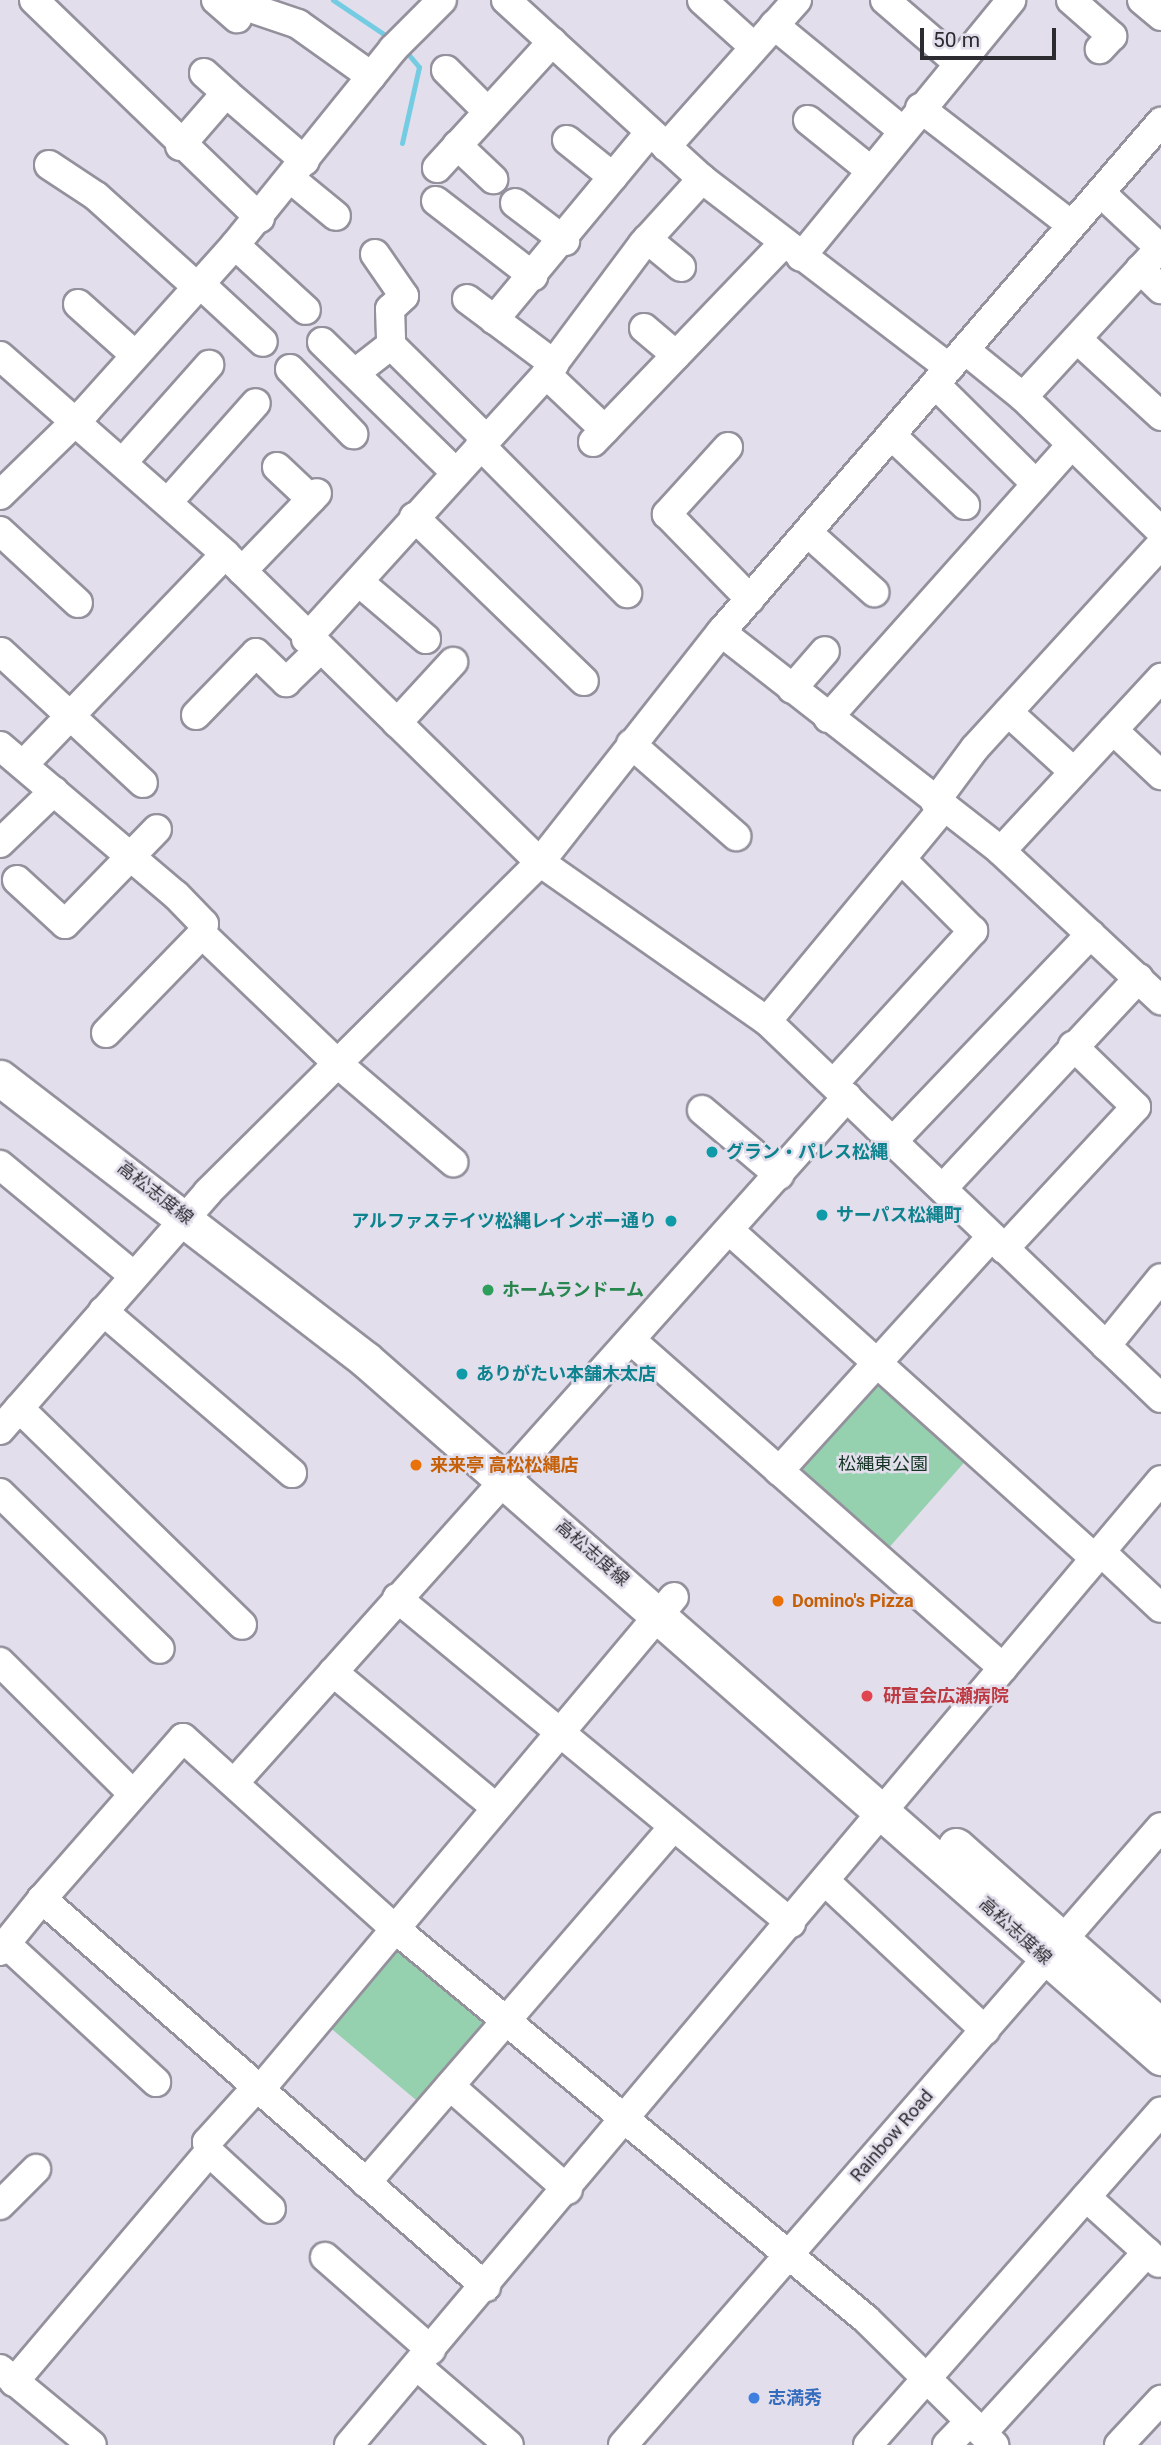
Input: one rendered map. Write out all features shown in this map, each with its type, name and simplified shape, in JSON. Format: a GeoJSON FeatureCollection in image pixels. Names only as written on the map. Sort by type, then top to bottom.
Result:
{"type":"FeatureCollection","features":[{"type":"Feature","properties":{"kind":"main road","name":"高松志度線"},"geometry":{"type":"LineString","coordinates":[[0,1053],[514,1471],[1054,1950],[1161,2057]]}},
{"type":"Feature","properties":{"kind":"main road","name":"高松志度線"},"geometry":{"type":"LineString","coordinates":[[0,1078],[192,1209]]}},
{"type":"Feature","properties":{"kind":"main road","name":"高松志度線"},"geometry":{"type":"LineString","coordinates":[[1054,1950],[1161,2027]]}},
{"type":"Feature","properties":{"kind":"street"},"geometry":{"type":"LineString","coordinates":[[34,0],[180,146],[260,218]]}},
{"type":"Feature","properties":{"kind":"street"},"geometry":{"type":"LineString","coordinates":[[216,0],[242,13],[298,24],[372,76]]}},
{"type":"Feature","properties":{"kind":"street"},"geometry":{"type":"LineString","coordinates":[[0,495],[75,419],[196,283],[236,245],[372,76],[442,0]]}},
{"type":"Feature","properties":{"kind":"street"},"geometry":{"type":"LineString","coordinates":[[506,0],[702,179],[792,250],[950,367],[1023,397],[1160,545],[1008,712],[939,805],[904,862],[767,1021]]}},
{"type":"Feature","properties":{"kind":"street"},"geometry":{"type":"LineString","coordinates":[[702,0],[754,47]]}},
{"type":"Feature","properties":{"kind":"street"},"geometry":{"type":"LineString","coordinates":[[494,320],[565,241],[612,177],[658,139],[754,47],[797,0]]}},
{"type":"Feature","properties":{"kind":"street"},"geometry":{"type":"LineString","coordinates":[[885,0],[956,61]]}},
{"type":"Feature","properties":{"kind":"street"},"geometry":{"type":"LineString","coordinates":[[467,299],[550,369],[599,436],[676,355],[792,250],[870,170],[956,61],[1011,0]]}},
{"type":"Feature","properties":{"kind":"street"},"geometry":{"type":"LineString","coordinates":[[1071,0],[1112,36],[1100,49]]}},
{"type":"Feature","properties":{"kind":"street"},"geometry":{"type":"LineString","coordinates":[[1142,0],[1161,16]]}},
{"type":"Feature","properties":{"kind":"street"},"geometry":{"type":"LineString","coordinates":[[774,26],[902,130]]}},
{"type":"Feature","properties":{"kind":"street"},"geometry":{"type":"LineString","coordinates":[[437,168],[552,42]]}},
{"type":"Feature","properties":{"kind":"street"},"geometry":{"type":"LineString","coordinates":[[446,70],[488,112]]}},
{"type":"Feature","properties":{"kind":"street"},"geometry":{"type":"LineString","coordinates":[[204,73],[298,170],[336,216]]}},
{"type":"Feature","properties":{"kind":"street"},"geometry":{"type":"LineString","coordinates":[[180,146],[226,93]]}},
{"type":"Feature","properties":{"kind":"street"},"geometry":{"type":"LineString","coordinates":[[920,108],[1069,223]]}},
{"type":"Feature","properties":{"kind":"street"},"geometry":{"type":"LineString","coordinates":[[808,120],[870,170]]}},
{"type":"Feature","properties":{"kind":"street"},"geometry":{"type":"LineString","coordinates":[[242,1625],[8,1413],[103,1311],[192,1209],[540,862],[721,632],[950,367],[1069,223],[1151,154],[1161,122]]}},
{"type":"Feature","properties":{"kind":"street"},"geometry":{"type":"LineString","coordinates":[[567,140],[612,177]]}},
{"type":"Feature","properties":{"kind":"street"},"geometry":{"type":"LineString","coordinates":[[457,145],[493,179]]}},
{"type":"Feature","properties":{"kind":"street"},"geometry":{"type":"LineString","coordinates":[[49,165],[96,196],[263,342]]}},
{"type":"Feature","properties":{"kind":"street"},"geometry":{"type":"LineString","coordinates":[[197,715],[256,653],[286,682],[359,582],[414,517],[550,369],[647,239],[702,179]]}},
{"type":"Feature","properties":{"kind":"street"},"geometry":{"type":"LineString","coordinates":[[1023,397],[1160,248],[1102,194]]}},
{"type":"Feature","properties":{"kind":"street"},"geometry":{"type":"LineString","coordinates":[[436,201],[533,276]]}},
{"type":"Feature","properties":{"kind":"street"},"geometry":{"type":"LineString","coordinates":[[515,203],[565,241]]}},
{"type":"Feature","properties":{"kind":"street"},"geometry":{"type":"LineString","coordinates":[[647,239],[681,267]]}},
{"type":"Feature","properties":{"kind":"street"},"geometry":{"type":"LineString","coordinates":[[236,245],[306,310]]}},
{"type":"Feature","properties":{"kind":"street"},"geometry":{"type":"LineString","coordinates":[[376,254],[404,296],[390,309],[391,345],[627,593]]}},
{"type":"Feature","properties":{"kind":"street"},"geometry":{"type":"LineString","coordinates":[[1140,269],[1161,289]]}},
{"type":"Feature","properties":{"kind":"street"},"geometry":{"type":"LineString","coordinates":[[78,304],[134,354]]}},
{"type":"Feature","properties":{"kind":"street"},"geometry":{"type":"LineString","coordinates":[[644,328],[676,355]]}},
{"type":"Feature","properties":{"kind":"street"},"geometry":{"type":"LineString","coordinates":[[1077,339],[1161,416]]}},
{"type":"Feature","properties":{"kind":"street"},"geometry":{"type":"LineString","coordinates":[[355,373],[391,345]]}},
{"type":"Feature","properties":{"kind":"street"},"geometry":{"type":"LineString","coordinates":[[383,401],[349,438],[296,376],[327,347],[355,373],[455,472]]}},
{"type":"Feature","properties":{"kind":"street"},"geometry":{"type":"LineString","coordinates":[[0,356],[75,419],[233,562],[312,645],[397,723],[540,862],[767,1021],[1161,1398]]}},
{"type":"Feature","properties":{"kind":"street"},"geometry":{"type":"LineString","coordinates":[[123,462],[209,365]]}},
{"type":"Feature","properties":{"kind":"street"},"geometry":{"type":"LineString","coordinates":[[950,367],[1036,484]]}},
{"type":"Feature","properties":{"kind":"street"},"geometry":{"type":"LineString","coordinates":[[168,502],[257,403]]}},
{"type":"Feature","properties":{"kind":"street"},"geometry":{"type":"LineString","coordinates":[[891,435],[965,505]]}},
{"type":"Feature","properties":{"kind":"street"},"geometry":{"type":"LineString","coordinates":[[828,718],[1070,446]]}},
{"type":"Feature","properties":{"kind":"street"},"geometry":{"type":"LineString","coordinates":[[728,447],[667,514],[750,599]]}},
{"type":"Feature","properties":{"kind":"street"},"geometry":{"type":"LineString","coordinates":[[106,1033],[202,934],[204,924],[54,791],[7,754],[69,714],[233,562],[314,496],[276,467]]}},
{"type":"Feature","properties":{"kind":"street"},"geometry":{"type":"LineString","coordinates":[[414,517],[584,681]]}},
{"type":"Feature","properties":{"kind":"street"},"geometry":{"type":"LineString","coordinates":[[0,531],[78,603]]}},
{"type":"Feature","properties":{"kind":"street"},"geometry":{"type":"LineString","coordinates":[[808,533],[874,592]]}},
{"type":"Feature","properties":{"kind":"street"},"geometry":{"type":"LineString","coordinates":[[359,582],[426,639]]}},
{"type":"Feature","properties":{"kind":"street"},"geometry":{"type":"LineString","coordinates":[[721,632],[1001,851],[1161,1000]]}},
{"type":"Feature","properties":{"kind":"street"},"geometry":{"type":"LineString","coordinates":[[792,689],[825,651]]}},
{"type":"Feature","properties":{"kind":"street"},"geometry":{"type":"LineString","coordinates":[[1,652],[143,783]]}},
{"type":"Feature","properties":{"kind":"street"},"geometry":{"type":"LineString","coordinates":[[397,723],[453,662]]}},
{"type":"Feature","properties":{"kind":"street"},"geometry":{"type":"LineString","coordinates":[[1001,851],[1161,678]]}},
{"type":"Feature","properties":{"kind":"street"},"geometry":{"type":"LineString","coordinates":[[1008,712],[1074,772]]}},
{"type":"Feature","properties":{"kind":"street"},"geometry":{"type":"LineString","coordinates":[[1113,730],[1161,775]]}},
{"type":"Feature","properties":{"kind":"street"},"geometry":{"type":"LineString","coordinates":[[631,744],[737,836]]}},
{"type":"Feature","properties":{"kind":"street"},"geometry":{"type":"LineString","coordinates":[[0,843],[54,791]]}},
{"type":"Feature","properties":{"kind":"street"},"geometry":{"type":"LineString","coordinates":[[17,880],[65,924],[157,829]]}},
{"type":"Feature","properties":{"kind":"street"},"geometry":{"type":"LineString","coordinates":[[235,1782],[397,1598],[779,1175],[841,1089],[973,931],[904,862]]}},
{"type":"Feature","properties":{"kind":"street"},"geometry":{"type":"LineString","coordinates":[[202,934],[337,1063],[453,1162]]}},
{"type":"Feature","properties":{"kind":"street"},"geometry":{"type":"LineString","coordinates":[[893,1141],[1091,934]]}},
{"type":"Feature","properties":{"kind":"street"},"geometry":{"type":"LineString","coordinates":[[943,1188],[1139,978]]}},
{"type":"Feature","properties":{"kind":"street"},"geometry":{"type":"LineString","coordinates":[[779,1471],[877,1362],[1136,1107],[1073,1046]]}},
{"type":"Feature","properties":{"kind":"street"},"geometry":{"type":"LineString","coordinates":[[702,1110],[779,1175]]}},
{"type":"Feature","properties":{"kind":"street"},"geometry":{"type":"LineString","coordinates":[[0,1165],[133,1275]]}},
{"type":"Feature","properties":{"kind":"street"},"geometry":{"type":"LineString","coordinates":[[730,1231],[1161,1608]]}},
{"type":"Feature","properties":{"kind":"street"},"geometry":{"type":"LineString","coordinates":[[1106,1346],[1161,1278]]}},
{"type":"Feature","properties":{"kind":"street"},"geometry":{"type":"LineString","coordinates":[[103,1311],[292,1473]]}},
{"type":"Feature","properties":{"kind":"street"},"geometry":{"type":"LineString","coordinates":[[631,1340],[1003,1668]]}},
{"type":"Feature","properties":{"kind":"street"},"geometry":{"type":"LineString","coordinates":[[349,2445],[568,2190],[1161,1480]]}},
{"type":"Feature","properties":{"kind":"street"},"geometry":{"type":"LineString","coordinates":[[0,1493],[160,1650]]}},
{"type":"Feature","properties":{"kind":"street"},"geometry":{"type":"LineString","coordinates":[[397,1598],[790,1923]]}},
{"type":"Feature","properties":{"kind":"street"},"geometry":{"type":"LineString","coordinates":[[271,2208],[209,2152],[207,2142],[257,2089],[666,1604]]}},
{"type":"Feature","properties":{"kind":"street"},"geometry":{"type":"LineString","coordinates":[[0,1662],[133,1794]]}},
{"type":"Feature","properties":{"kind":"street"},"geometry":{"type":"LineString","coordinates":[[333,1672],[495,1807]]}},
{"type":"Feature","properties":{"kind":"street"},"geometry":{"type":"LineString","coordinates":[[156,2082],[3,1947],[183,1738],[393,1927],[928,2377],[982,2433]]}},
{"type":"Feature","properties":{"kind":"street"},"geometry":{"type":"LineString","coordinates":[[366,2183],[673,1827]]}},
{"type":"Feature","properties":{"kind":"street","name":"Rainbow Road"},"geometry":{"type":"LineString","coordinates":[[623,2445],[1161,1827]]}},
{"type":"Feature","properties":{"kind":"street"},"geometry":{"type":"LineString","coordinates":[[825,1881],[985,2030]]}},
{"type":"Feature","properties":{"kind":"street"},"geometry":{"type":"LineString","coordinates":[[42,1899],[486,2287]]}},
{"type":"Feature","properties":{"kind":"street"},"geometry":{"type":"LineString","coordinates":[[450,2086],[568,2190]]}},
{"type":"Feature","properties":{"kind":"street"},"geometry":{"type":"LineString","coordinates":[[868,2445],[1161,2112]]}},
{"type":"Feature","properties":{"kind":"street"},"geometry":{"type":"LineString","coordinates":[[92,2445],[5,2376],[209,2152]]}},
{"type":"Feature","properties":{"kind":"street"},"geometry":{"type":"LineString","coordinates":[[0,2205],[36,2169]]}},
{"type":"Feature","properties":{"kind":"street"},"geometry":{"type":"LineString","coordinates":[[947,2445],[982,2433],[1154,2259],[1086,2197]]}},
{"type":"Feature","properties":{"kind":"street"},"geometry":{"type":"LineString","coordinates":[[326,2257],[509,2445]]}},
{"type":"Feature","properties":{"kind":"street"},"geometry":{"type":"LineString","coordinates":[[1134,2440],[1161,2400]]}},
{"type":"Feature","properties":{"kind":"green space","name":"松縄東公園"},"geometry":{"type":"Polygon","coordinates":[[[884,1382],[969,1457],[886,1551],[801,1477],[799,1466],[874,1383],[884,1382]]]}},
{"type":"Feature","properties":{"kind":"green space"},"geometry":{"type":"Polygon","coordinates":[[[395,1946],[488,2016],[489,2027],[422,2105],[327,2025],[395,1946]]]}},
{"type":"Feature","properties":{"kind":"waterway"},"geometry":{"type":"LineString","coordinates":[[333,0],[391,39]]}},
{"type":"Feature","properties":{"kind":"waterway"},"geometry":{"type":"LineString","coordinates":[[402,143],[419,67],[404,49]]}},
{"type":"Feature","properties":{"kind":"place","name":"グラン・パレス松縄"},"geometry":{"type":"Point","coordinates":[712,1152]}},
{"type":"Feature","properties":{"kind":"place","name":"サーパス松縄町"},"geometry":{"type":"Point","coordinates":[822,1215]}},
{"type":"Feature","properties":{"kind":"place","name":"アルファステイツ松縄レインボー通り"},"geometry":{"type":"Point","coordinates":[671,1221]}},
{"type":"Feature","properties":{"kind":"place","name":"ホームランドーム"},"geometry":{"type":"Point","coordinates":[488,1290]}},
{"type":"Feature","properties":{"kind":"place","name":"ありがたい本舗木太店"},"geometry":{"type":"Point","coordinates":[462,1374]}},
{"type":"Feature","properties":{"kind":"place","name":"来来亭 高松松縄店"},"geometry":{"type":"Point","coordinates":[416,1465]}},
{"type":"Feature","properties":{"kind":"place","name":"Domino's Pizza"},"geometry":{"type":"Point","coordinates":[778,1601]}},
{"type":"Feature","properties":{"kind":"place","name":"研宣会広瀬病院"},"geometry":{"type":"Point","coordinates":[867,1696]}},
{"type":"Feature","properties":{"kind":"place","name":"志満秀"},"geometry":{"type":"Point","coordinates":[754,2398]}}]}
